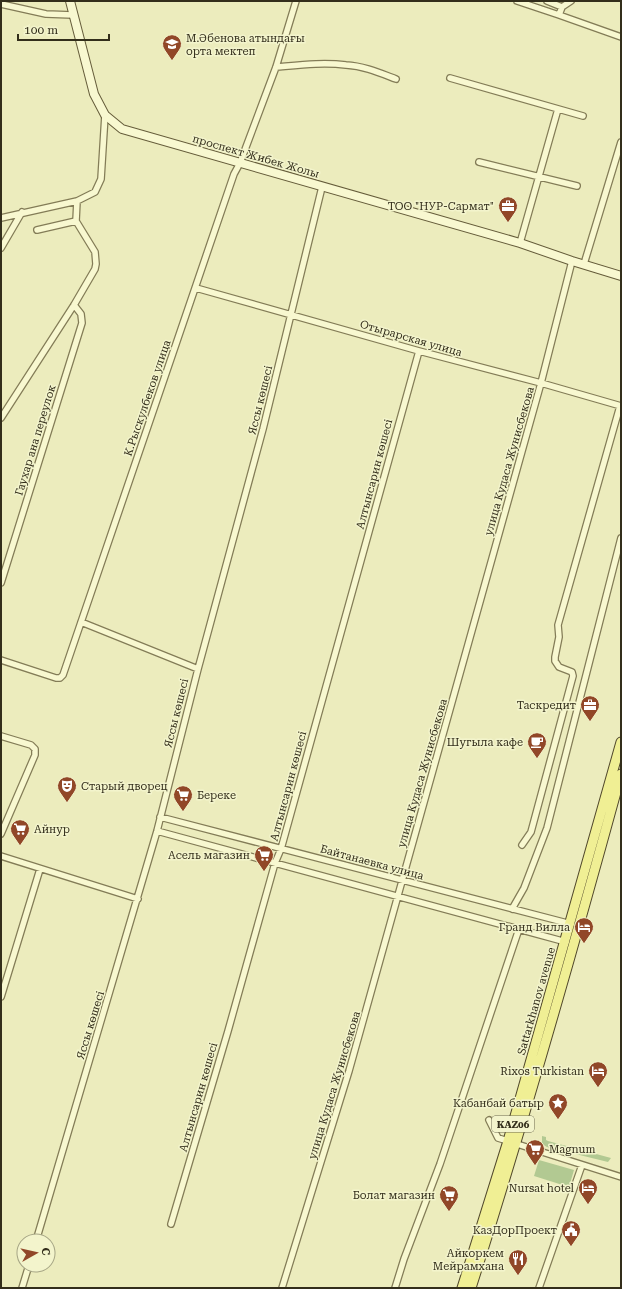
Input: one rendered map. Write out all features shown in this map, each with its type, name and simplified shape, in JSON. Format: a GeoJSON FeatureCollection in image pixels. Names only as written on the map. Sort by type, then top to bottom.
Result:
{"type":"FeatureCollection","features":[{"type":"Feature","properties":{"kind":"main road","name":"проспект Жибек Жолы"},"geometry":{"type":"LineString","coordinates":[[70,1],[94,94],[105,115],[122,128],[520,243],[621,276]]}},
{"type":"Feature","properties":{"kind":"main road","name":"Sattarkhanov avenue"},"geometry":{"type":"LineString","coordinates":[[471,1288],[594,856],[621,742]]}},
{"type":"Feature","properties":{"kind":"main road","name":"Sattarkhanov avenue"},"geometry":{"type":"LineString","coordinates":[[594,856],[621,774]]}},
{"type":"Feature","properties":{"kind":"main road","name":"Sattarkhanov avenue"},"geometry":{"type":"LineString","coordinates":[[462,1288],[512,1143]]}},
{"type":"Feature","properties":{"kind":"street","name":"К.Рыскулбеков улица"},"geometry":{"type":"LineString","coordinates":[[1,660],[56,678],[60,678],[63,675],[234,174],[240,163],[276,67],[296,1]]}},
{"type":"Feature","properties":{"kind":"street"},"geometry":{"type":"LineString","coordinates":[[517,1],[621,37]]}},
{"type":"Feature","properties":{"kind":"street"},"geometry":{"type":"LineString","coordinates":[[547,1],[562,7]]}},
{"type":"Feature","properties":{"kind":"street"},"geometry":{"type":"LineString","coordinates":[[559,15],[562,7],[571,1]]}},
{"type":"Feature","properties":{"kind":"street"},"geometry":{"type":"LineString","coordinates":[[1,4],[46,14],[73,15]]}},
{"type":"Feature","properties":{"kind":"street"},"geometry":{"type":"LineString","coordinates":[[276,67],[314,64],[347,64],[372,70],[396,79]]}},
{"type":"Feature","properties":{"kind":"street"},"geometry":{"type":"LineString","coordinates":[[450,78],[583,116]]}},
{"type":"Feature","properties":{"kind":"street"},"geometry":{"type":"LineString","coordinates":[[520,243],[558,109]]}},
{"type":"Feature","properties":{"kind":"street"},"geometry":{"type":"LineString","coordinates":[[1,218],[22,212],[77,201],[95,192],[100,179],[105,115]]}},
{"type":"Feature","properties":{"kind":"street"},"geometry":{"type":"LineString","coordinates":[[584,264],[621,142]]}},
{"type":"Feature","properties":{"kind":"street"},"geometry":{"type":"LineString","coordinates":[[479,162],[577,186]]}},
{"type":"Feature","properties":{"kind":"street","name":"Яссы көшесі"},"geometry":{"type":"LineString","coordinates":[[38,1233],[157,831],[198,669],[263,429],[322,187]]}},
{"type":"Feature","properties":{"kind":"street"},"geometry":{"type":"LineString","coordinates":[[1,418],[74,305],[95,269],[95,252],[76,221],[77,201]]}},
{"type":"Feature","properties":{"kind":"street"},"geometry":{"type":"LineString","coordinates":[[1,248],[22,212]]}},
{"type":"Feature","properties":{"kind":"street"},"geometry":{"type":"LineString","coordinates":[[37,230],[76,221]]}},
{"type":"Feature","properties":{"kind":"street","name":"улица Кудаса Жунисбекова"},"geometry":{"type":"LineString","coordinates":[[282,1288],[349,1071],[403,880],[541,383],[572,261]]}},
{"type":"Feature","properties":{"kind":"street","name":"Отырарская улица"},"geometry":{"type":"LineString","coordinates":[[196,288],[418,351],[541,383],[621,406]]}},
{"type":"Feature","properties":{"kind":"street","name":"Гаухар ана переулок"},"geometry":{"type":"LineString","coordinates":[[1,583],[82,323],[81,314],[74,305]]}},
{"type":"Feature","properties":{"kind":"street","name":"Алтынсарин көшесі"},"geometry":{"type":"LineString","coordinates":[[171,1224],[228,1031],[275,863],[281,849],[418,351]]}},
{"type":"Feature","properties":{"kind":"street"},"geometry":{"type":"LineString","coordinates":[[522,846],[531,832],[573,676],[572,672],[559,667],[555,661],[559,637],[558,625],[621,406]]}},
{"type":"Feature","properties":{"kind":"street"},"geometry":{"type":"LineString","coordinates":[[512,909],[524,888],[547,828],[621,538]]}},
{"type":"Feature","properties":{"kind":"street"},"geometry":{"type":"LineString","coordinates":[[81,622],[198,669]]}},
{"type":"Feature","properties":{"kind":"street"},"geometry":{"type":"LineString","coordinates":[[1,736],[31,746],[35,749],[35,754],[1,834]]}},
{"type":"Feature","properties":{"kind":"street","name":"Байтанаевка улица"},"geometry":{"type":"LineString","coordinates":[[160,818],[575,925]]}},
{"type":"Feature","properties":{"kind":"street"},"geometry":{"type":"LineString","coordinates":[[157,831],[569,942]]}},
{"type":"Feature","properties":{"kind":"street"},"geometry":{"type":"LineString","coordinates":[[1,856],[138,898]]}},
{"type":"Feature","properties":{"kind":"street"},"geometry":{"type":"LineString","coordinates":[[1,997],[40,869]]}},
{"type":"Feature","properties":{"kind":"street"},"geometry":{"type":"LineString","coordinates":[[395,1288],[404,1259],[442,1157],[519,929]]}},
{"type":"Feature","properties":{"kind":"street"},"geometry":{"type":"LineString","coordinates":[[490,1120],[498,1138],[621,1177]]}},
{"type":"Feature","properties":{"kind":"street"},"geometry":{"type":"LineString","coordinates":[[539,1288],[582,1165]]}},
{"type":"Feature","properties":{"kind":"street"},"geometry":{"type":"LineString","coordinates":[[22,1288],[27,1273]]}},
{"type":"Feature","properties":{"kind":"green space"},"geometry":{"type":"Polygon","coordinates":[[[542,1136],[546,1137],[546,1140],[548,1141],[611,1158],[608,1162],[547,1147],[542,1144],[542,1136]]]}},
{"type":"Feature","properties":{"kind":"green space"},"geometry":{"type":"Polygon","coordinates":[[[539,1160],[574,1170],[569,1187],[534,1176],[539,1160]]]}},
{"type":"Feature","properties":{"kind":"place","name":"М.Әбенова атындағы орта мектеп"},"geometry":{"type":"Point","coordinates":[172,61]}},
{"type":"Feature","properties":{"kind":"place","name":"ТОО \"НУР-Сармат\""},"geometry":{"type":"Point","coordinates":[508,223]}},
{"type":"Feature","properties":{"kind":"place","name":"Таскредит"},"geometry":{"type":"Point","coordinates":[590,722]}},
{"type":"Feature","properties":{"kind":"place","name":"Шугыла кафе"},"geometry":{"type":"Point","coordinates":[537,759]}},
{"type":"Feature","properties":{"kind":"place","name":"Старый дворец"},"geometry":{"type":"Point","coordinates":[67,803]}},
{"type":"Feature","properties":{"kind":"place","name":"Береке"},"geometry":{"type":"Point","coordinates":[183,812]}},
{"type":"Feature","properties":{"kind":"place","name":"Айнур"},"geometry":{"type":"Point","coordinates":[20,846]}},
{"type":"Feature","properties":{"kind":"place","name":"Асель магазин"},"geometry":{"type":"Point","coordinates":[264,872]}},
{"type":"Feature","properties":{"kind":"place","name":"Гранд Вилла"},"geometry":{"type":"Point","coordinates":[584,944]}},
{"type":"Feature","properties":{"kind":"place","name":"Rixos Turkistan"},"geometry":{"type":"Point","coordinates":[598,1088]}},
{"type":"Feature","properties":{"kind":"place","name":"Кабанбай батыр"},"geometry":{"type":"Point","coordinates":[558,1120]}},
{"type":"Feature","properties":{"kind":"place","name":"Magnum"},"geometry":{"type":"Point","coordinates":[535,1166]}},
{"type":"Feature","properties":{"kind":"place","name":"Nursat hotel"},"geometry":{"type":"Point","coordinates":[588,1205]}},
{"type":"Feature","properties":{"kind":"place","name":"Болат магазин"},"geometry":{"type":"Point","coordinates":[449,1212]}},
{"type":"Feature","properties":{"kind":"place","name":"КазДорПроект"},"geometry":{"type":"Point","coordinates":[571,1247]}},
{"type":"Feature","properties":{"kind":"place","name":"Айкоркем Мейрамхана"},"geometry":{"type":"Point","coordinates":[518,1276]}}]}
